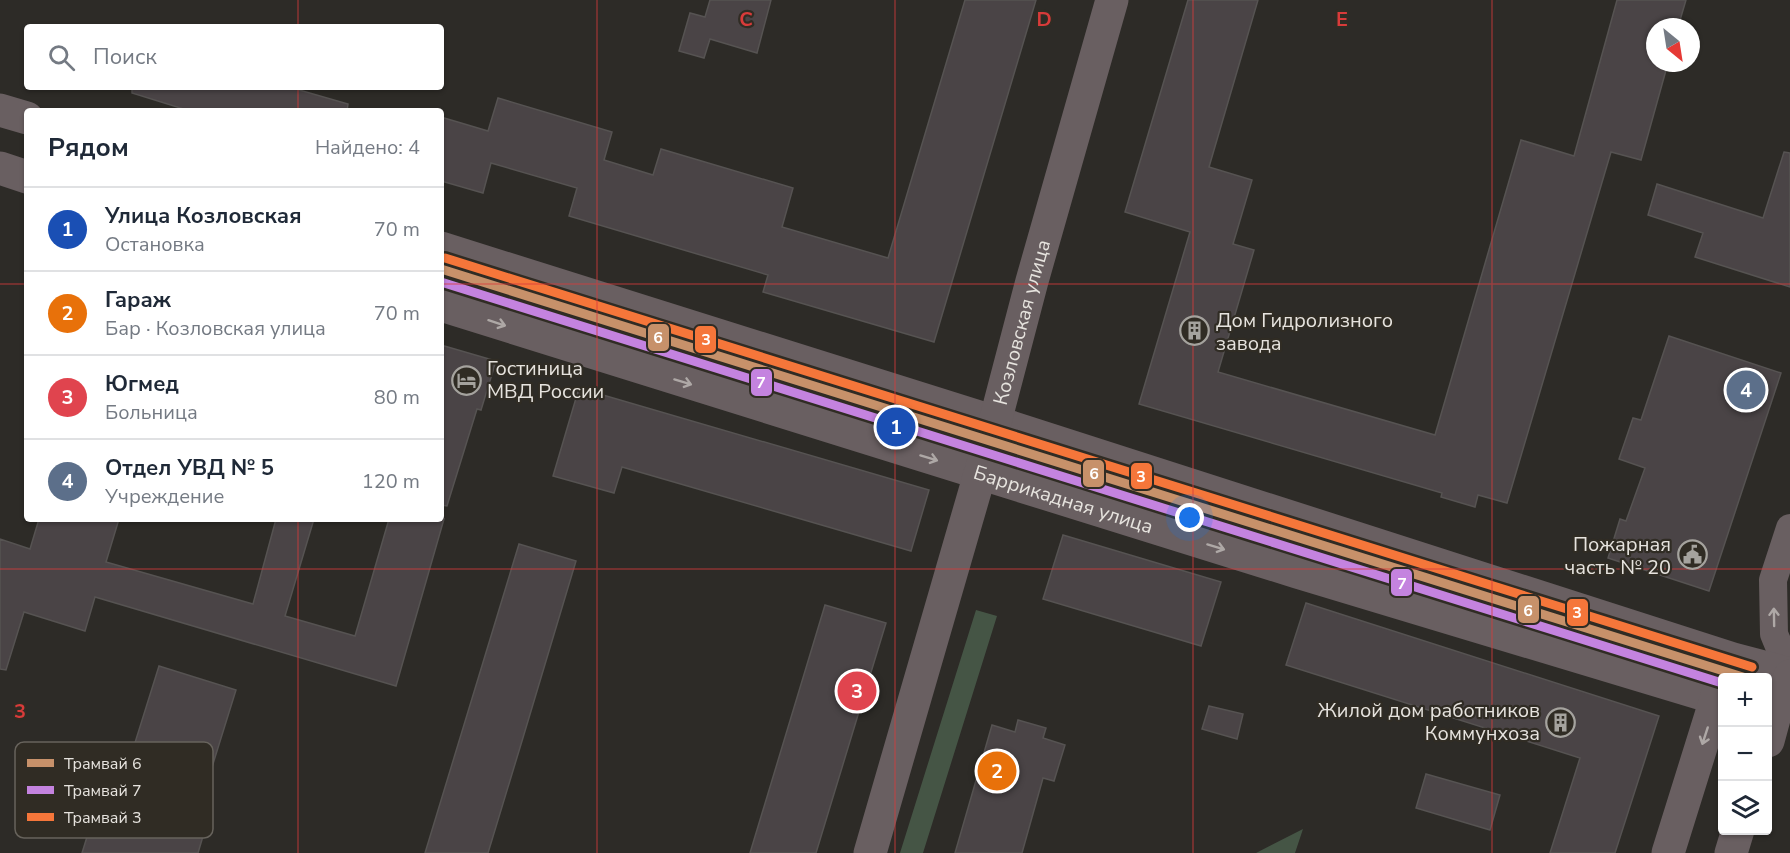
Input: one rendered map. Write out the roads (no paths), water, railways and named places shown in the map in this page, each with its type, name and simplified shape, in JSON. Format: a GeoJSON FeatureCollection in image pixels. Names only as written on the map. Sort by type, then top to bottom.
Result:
{"type":"FeatureCollection","features":[{"type":"Feature","properties":{"kind":"street","name":"Козловская улица"},"geometry":{"type":"LineString","coordinates":[[870,853],[995,422],[1032,281],[1112,0]]}},
{"type":"Feature","properties":{"kind":"street"},"geometry":{"type":"LineString","coordinates":[[0,110],[24,117]]}},
{"type":"Feature","properties":{"kind":"street"},"geometry":{"type":"LineString","coordinates":[[0,168],[24,176]]}},
{"type":"Feature","properties":{"kind":"street","name":"Баррикадная улица"},"geometry":{"type":"LineString","coordinates":[[444,249],[995,422],[1718,681]]}},
{"type":"Feature","properties":{"kind":"street","name":"Баррикадная улица"},"geometry":{"type":"LineString","coordinates":[[444,306],[1297,572],[1718,681]]}},
{"type":"Feature","properties":{"kind":"street"},"geometry":{"type":"LineString","coordinates":[[1775,722],[1790,674],[1774,634],[1773,580],[1790,528]]}},
{"type":"Feature","properties":{"kind":"street","name":"Баррикадная улица"},"geometry":{"type":"LineString","coordinates":[[1772,676],[1790,674]]}},
{"type":"Feature","properties":{"kind":"street"},"geometry":{"type":"LineString","coordinates":[[1668,853],[1718,701]]}},
{"type":"Feature","properties":{"kind":"street"},"geometry":{"type":"LineString","coordinates":[[1731,853],[1737,835]]}},
{"type":"Feature","properties":{"kind":"tram line","name":"3"},"geometry":{"type":"LineString","coordinates":[[445,258],[1752,667]]}},
{"type":"Feature","properties":{"kind":"tram line","name":"6"},"geometry":{"type":"LineString","coordinates":[[444,270],[1730,673]]}},
{"type":"Feature","properties":{"kind":"tram line","name":"7"},"geometry":{"type":"LineString","coordinates":[[444,283],[1718,682]]}},
{"type":"Feature","properties":{"kind":"place","name":"Дом Гидролизного завода"},"geometry":{"type":"Point","coordinates":[1195,331]}},
{"type":"Feature","properties":{"kind":"place","name":"Гостиница МВД России"},"geometry":{"type":"Point","coordinates":[466,380]}},
{"type":"Feature","properties":{"kind":"place","name":"Отдел УВД № 5"},"geometry":{"type":"Point","coordinates":[1746,390]}},
{"type":"Feature","properties":{"kind":"place","name":"Улица Козловская"},"geometry":{"type":"Point","coordinates":[896,427]}},
{"type":"Feature","properties":{"kind":"place","name":"Пожарная часть № 20"},"geometry":{"type":"Point","coordinates":[1692,555]}},
{"type":"Feature","properties":{"kind":"place","name":"Югмед"},"geometry":{"type":"Point","coordinates":[857,691]}},
{"type":"Feature","properties":{"kind":"place","name":"Жилой дом работников Коммунхоза"},"geometry":{"type":"Point","coordinates":[1561,722]}},
{"type":"Feature","properties":{"kind":"place","name":"Гараж"},"geometry":{"type":"Point","coordinates":[997,771]}}]}
